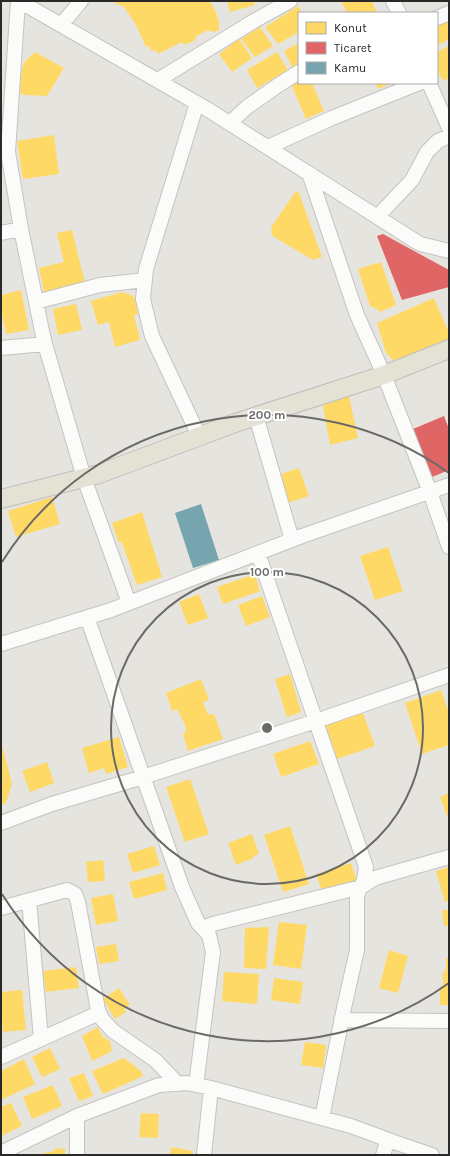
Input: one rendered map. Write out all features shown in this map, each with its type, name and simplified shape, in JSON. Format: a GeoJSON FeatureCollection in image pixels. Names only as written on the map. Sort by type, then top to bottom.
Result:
{"type":"FeatureCollection","features":[{"type":"Feature","properties":{"kind":"main road"},"geometry":{"type":"LineString","coordinates":[[1,499],[99,474],[256,416],[384,375],[449,349]]}},
{"type":"Feature","properties":{"kind":"street"},"geometry":{"type":"LineString","coordinates":[[129,603],[84,478],[46,344],[21,229],[8,152],[18,1],[197,103],[378,216],[420,244],[449,251]]}},
{"type":"Feature","properties":{"kind":"street"},"geometry":{"type":"LineString","coordinates":[[61,25],[81,1]]}},
{"type":"Feature","properties":{"kind":"street"},"geometry":{"type":"LineString","coordinates":[[158,80],[254,21],[290,1]]}},
{"type":"Feature","properties":{"kind":"street"},"geometry":{"type":"LineString","coordinates":[[394,1],[399,12]]}},
{"type":"Feature","properties":{"kind":"street"},"geometry":{"type":"LineString","coordinates":[[438,18],[449,13]]}},
{"type":"Feature","properties":{"kind":"street"},"geometry":{"type":"LineString","coordinates":[[230,124],[247,107],[298,73]]}},
{"type":"Feature","properties":{"kind":"street"},"geometry":{"type":"LineString","coordinates":[[268,147],[332,118],[417,84]]}},
{"type":"Feature","properties":{"kind":"street"},"geometry":{"type":"LineString","coordinates":[[430,84],[449,128]]}},
{"type":"Feature","properties":{"kind":"street"},"geometry":{"type":"LineString","coordinates":[[197,103],[146,269],[143,299],[152,336],[199,436]]}},
{"type":"Feature","properties":{"kind":"street"},"geometry":{"type":"LineString","coordinates":[[378,216],[412,180],[427,152],[438,141],[449,136]]}},
{"type":"Feature","properties":{"kind":"street"},"geometry":{"type":"LineString","coordinates":[[309,173],[357,314],[384,375],[430,492],[449,547]]}},
{"type":"Feature","properties":{"kind":"street"},"geometry":{"type":"LineString","coordinates":[[1,233],[21,229]]}},
{"type":"Feature","properties":{"kind":"street"},"geometry":{"type":"LineString","coordinates":[[36,302],[100,285],[145,280]]}},
{"type":"Feature","properties":{"kind":"street"},"geometry":{"type":"LineString","coordinates":[[1,348],[46,344]]}},
{"type":"Feature","properties":{"kind":"street"},"geometry":{"type":"LineString","coordinates":[[256,416],[292,540]]}},
{"type":"Feature","properties":{"kind":"street"},"geometry":{"type":"LineString","coordinates":[[1,644],[129,603],[292,540],[449,485]]}},
{"type":"Feature","properties":{"kind":"street"},"geometry":{"type":"LineString","coordinates":[[258,553],[366,867],[357,896],[357,950],[341,1020],[322,1118]]}},
{"type":"Feature","properties":{"kind":"street"},"geometry":{"type":"LineString","coordinates":[[87,617],[182,887],[198,923],[209,935],[213,952],[196,1085]]}},
{"type":"Feature","properties":{"kind":"street"},"geometry":{"type":"LineString","coordinates":[[1,823],[52,804],[144,777],[316,721],[449,675]]}},
{"type":"Feature","properties":{"kind":"street"},"geometry":{"type":"LineString","coordinates":[[203,928],[213,924],[361,886],[374,878],[449,857]]}},
{"type":"Feature","properties":{"kind":"street"},"geometry":{"type":"LineString","coordinates":[[1,908],[67,890],[76,894],[99,1013],[102,1019],[113,1031],[154,1060],[178,1084]]}},
{"type":"Feature","properties":{"kind":"street"},"geometry":{"type":"LineString","coordinates":[[29,900],[41,1039]]}},
{"type":"Feature","properties":{"kind":"street"},"geometry":{"type":"LineString","coordinates":[[1,1057],[99,1013]]}},
{"type":"Feature","properties":{"kind":"street"},"geometry":{"type":"LineString","coordinates":[[341,1020],[449,1021]]}},
{"type":"Feature","properties":{"kind":"street"},"geometry":{"type":"LineString","coordinates":[[1,1153],[77,1116],[159,1086],[187,1083],[211,1088],[351,1126],[432,1155]]}},
{"type":"Feature","properties":{"kind":"street"},"geometry":{"type":"LineString","coordinates":[[204,1155],[211,1088]]}},
{"type":"Feature","properties":{"kind":"street"},"geometry":{"type":"LineString","coordinates":[[77,1116],[77,1155]]}},
{"type":"Feature","properties":{"kind":"street"},"geometry":{"type":"LineString","coordinates":[[383,1155],[388,1140]]}},
{"type":"Feature","properties":{"kind":"building: Konut"},"geometry":{"type":"Polygon","coordinates":[[[111,1],[210,1],[216,12],[219,30],[213,32],[208,30],[195,37],[196,40],[184,45],[182,42],[158,54],[156,50],[151,51],[149,46],[146,47],[136,25],[124,7],[111,1]]]}},
{"type":"Feature","properties":{"kind":"building: Konut"},"geometry":{"type":"Polygon","coordinates":[[[227,1],[254,1],[255,5],[230,12],[227,1]]]}},
{"type":"Feature","properties":{"kind":"building: Konut"},"geometry":{"type":"Polygon","coordinates":[[[341,1],[372,1],[377,12],[346,12],[341,1]]]}},
{"type":"Feature","properties":{"kind":"building: Konut"},"geometry":{"type":"Polygon","coordinates":[[[298,6],[301,12],[298,12],[298,33],[278,44],[265,27],[298,6]]]}},
{"type":"Feature","properties":{"kind":"building: Konut"},"geometry":{"type":"Polygon","coordinates":[[[449,17],[449,39],[438,45],[438,22],[449,17]]]}},
{"type":"Feature","properties":{"kind":"building: Konut"},"geometry":{"type":"Polygon","coordinates":[[[260,27],[273,46],[255,57],[241,39],[260,27]]]}},
{"type":"Feature","properties":{"kind":"building: Konut"},"geometry":{"type":"Polygon","coordinates":[[[239,39],[252,58],[232,72],[219,54],[239,39]]]}},
{"type":"Feature","properties":{"kind":"building: Konut"},"geometry":{"type":"Polygon","coordinates":[[[298,44],[298,68],[294,70],[284,51],[298,44]]]}},
{"type":"Feature","properties":{"kind":"building: Konut"},"geometry":{"type":"Polygon","coordinates":[[[449,46],[449,78],[443,81],[438,71],[438,52],[449,46]]]}},
{"type":"Feature","properties":{"kind":"building: Konut"},"geometry":{"type":"Polygon","coordinates":[[[35,52],[64,68],[47,96],[21,94],[22,68],[25,61],[35,52]]]}},
{"type":"Feature","properties":{"kind":"building: Konut"},"geometry":{"type":"Polygon","coordinates":[[[277,52],[288,70],[257,88],[247,70],[277,52]]]}},
{"type":"Feature","properties":{"kind":"building: Konut"},"geometry":{"type":"Polygon","coordinates":[[[298,81],[298,84],[312,84],[324,111],[306,119],[291,84],[298,81]]]}},
{"type":"Feature","properties":{"kind":"building: Konut"},"geometry":{"type":"Polygon","coordinates":[[[376,84],[390,84],[378,89],[376,84]]]}},
{"type":"Feature","properties":{"kind":"building: Konut"},"geometry":{"type":"Polygon","coordinates":[[[54,135],[59,174],[23,179],[17,141],[54,135]]]}},
{"type":"Feature","properties":{"kind":"building: Konut"},"geometry":{"type":"Polygon","coordinates":[[[296,191],[299,193],[322,257],[313,260],[274,237],[271,233],[272,226],[296,191]]]}},
{"type":"Feature","properties":{"kind":"building: Konut"},"geometry":{"type":"Polygon","coordinates":[[[72,230],[85,283],[44,292],[39,268],[64,262],[57,233],[72,230]]]}},
{"type":"Feature","properties":{"kind":"building: Konut"},"geometry":{"type":"Polygon","coordinates":[[[381,262],[396,305],[380,312],[370,306],[358,269],[381,262]]]}},
{"type":"Feature","properties":{"kind":"building: Konut"},"geometry":{"type":"Polygon","coordinates":[[[21,290],[29,330],[6,334],[1,308],[1,295],[21,290]]]}},
{"type":"Feature","properties":{"kind":"building: Konut"},"geometry":{"type":"Polygon","coordinates":[[[122,292],[133,296],[135,300],[138,314],[134,315],[140,340],[115,347],[109,322],[98,325],[91,301],[122,292]]]}},
{"type":"Feature","properties":{"kind":"building: Konut"},"geometry":{"type":"Polygon","coordinates":[[[434,298],[449,333],[449,339],[395,362],[386,353],[377,323],[434,298]]]}},
{"type":"Feature","properties":{"kind":"building: Konut"},"geometry":{"type":"Polygon","coordinates":[[[76,304],[82,330],[58,335],[53,309],[76,304]]]}},
{"type":"Feature","properties":{"kind":"building: Konut"},"geometry":{"type":"Polygon","coordinates":[[[349,396],[358,438],[330,445],[323,405],[349,396]]]}},
{"type":"Feature","properties":{"kind":"building: Konut"},"geometry":{"type":"Polygon","coordinates":[[[299,468],[309,496],[288,503],[278,475],[299,468]]]}},
{"type":"Feature","properties":{"kind":"building: Konut"},"geometry":{"type":"Polygon","coordinates":[[[52,497],[60,524],[16,537],[8,511],[52,497]]]}},
{"type":"Feature","properties":{"kind":"building: Konut"},"geometry":{"type":"Polygon","coordinates":[[[142,512],[162,577],[137,585],[122,543],[118,541],[112,523],[142,512]]]}},
{"type":"Feature","properties":{"kind":"building: Konut"},"geometry":{"type":"Polygon","coordinates":[[[388,547],[403,591],[375,600],[360,556],[388,547]]]}},
{"type":"Feature","properties":{"kind":"building: Konut"},"geometry":{"type":"Polygon","coordinates":[[[255,574],[260,591],[223,604],[217,587],[255,574]]]}},
{"type":"Feature","properties":{"kind":"building: Konut"},"geometry":{"type":"Polygon","coordinates":[[[199,594],[208,618],[188,625],[179,602],[199,594]]]}},
{"type":"Feature","properties":{"kind":"building: Konut"},"geometry":{"type":"Polygon","coordinates":[[[262,596],[270,617],[246,626],[238,605],[262,596]]]}},
{"type":"Feature","properties":{"kind":"building: Konut"},"geometry":{"type":"Polygon","coordinates":[[[290,674],[301,712],[287,717],[275,679],[290,674]]]}},
{"type":"Feature","properties":{"kind":"building: Konut"},"geometry":{"type":"Polygon","coordinates":[[[201,679],[209,700],[203,702],[208,715],[214,714],[223,739],[188,751],[183,734],[186,732],[185,725],[177,709],[172,711],[166,693],[201,679]]]}},
{"type":"Feature","properties":{"kind":"building: Konut"},"geometry":{"type":"Polygon","coordinates":[[[441,690],[449,713],[449,745],[422,754],[405,703],[441,690]]]}},
{"type":"Feature","properties":{"kind":"building: Konut"},"geometry":{"type":"Polygon","coordinates":[[[363,713],[375,746],[337,759],[326,725],[363,713]]]}},
{"type":"Feature","properties":{"kind":"building: Konut"},"geometry":{"type":"Polygon","coordinates":[[[119,737],[128,767],[106,774],[104,768],[89,773],[82,748],[119,737]]]}},
{"type":"Feature","properties":{"kind":"building: Konut"},"geometry":{"type":"Polygon","coordinates":[[[1,741],[12,784],[6,803],[1,805],[1,741]]]}},
{"type":"Feature","properties":{"kind":"building: Konut"},"geometry":{"type":"Polygon","coordinates":[[[310,741],[319,764],[281,777],[273,754],[310,741]]]}},
{"type":"Feature","properties":{"kind":"building: Konut"},"geometry":{"type":"Polygon","coordinates":[[[47,762],[54,783],[30,792],[22,771],[47,762]]]}},
{"type":"Feature","properties":{"kind":"building: Konut"},"geometry":{"type":"Polygon","coordinates":[[[190,779],[209,834],[185,842],[166,787],[190,779]]]}},
{"type":"Feature","properties":{"kind":"building: Konut"},"geometry":{"type":"Polygon","coordinates":[[[449,793],[449,821],[440,797],[449,793]]]}},
{"type":"Feature","properties":{"kind":"building: Konut"},"geometry":{"type":"Polygon","coordinates":[[[290,826],[309,884],[283,892],[264,835],[290,826]]]}},
{"type":"Feature","properties":{"kind":"building: Konut"},"geometry":{"type":"Polygon","coordinates":[[[252,834],[259,854],[253,856],[254,858],[236,865],[228,843],[252,834]]]}},
{"type":"Feature","properties":{"kind":"building: Konut"},"geometry":{"type":"Polygon","coordinates":[[[154,846],[160,865],[133,873],[127,854],[154,846]]]}},
{"type":"Feature","properties":{"kind":"building: Konut"},"geometry":{"type":"Polygon","coordinates":[[[103,860],[105,881],[88,882],[86,862],[103,860]]]}},
{"type":"Feature","properties":{"kind":"building: Konut"},"geometry":{"type":"Polygon","coordinates":[[[351,863],[357,881],[322,892],[316,874],[351,863]]]}},
{"type":"Feature","properties":{"kind":"building: Konut"},"geometry":{"type":"Polygon","coordinates":[[[449,867],[449,901],[445,902],[436,871],[449,867]]]}},
{"type":"Feature","properties":{"kind":"building: Konut"},"geometry":{"type":"Polygon","coordinates":[[[163,873],[167,890],[134,899],[129,882],[163,873]]]}},
{"type":"Feature","properties":{"kind":"building: Konut"},"geometry":{"type":"Polygon","coordinates":[[[113,894],[118,921],[96,925],[91,898],[113,894]]]}},
{"type":"Feature","properties":{"kind":"building: Konut"},"geometry":{"type":"Polygon","coordinates":[[[442,910],[449,910],[449,926],[444,926],[442,910]]]}},
{"type":"Feature","properties":{"kind":"building: Konut"},"geometry":{"type":"Polygon","coordinates":[[[279,922],[307,925],[301,969],[273,965],[279,922]]]}},
{"type":"Feature","properties":{"kind":"building: Konut"},"geometry":{"type":"Polygon","coordinates":[[[269,927],[266,969],[244,968],[245,928],[269,927]]]}},
{"type":"Feature","properties":{"kind":"building: Konut"},"geometry":{"type":"Polygon","coordinates":[[[116,944],[119,961],[99,964],[96,947],[116,944]]]}},
{"type":"Feature","properties":{"kind":"building: Konut"},"geometry":{"type":"Polygon","coordinates":[[[389,950],[408,956],[398,993],[379,988],[389,950]]]}},
{"type":"Feature","properties":{"kind":"building: Konut"},"geometry":{"type":"Polygon","coordinates":[[[446,958],[449,958],[449,1005],[440,1005],[440,987],[443,986],[443,972],[446,971],[446,958]]]}},
{"type":"Feature","properties":{"kind":"building: Konut"},"geometry":{"type":"Polygon","coordinates":[[[76,967],[79,988],[46,992],[43,971],[76,967]]]}},
{"type":"Feature","properties":{"kind":"building: Konut"},"geometry":{"type":"Polygon","coordinates":[[[224,972],[259,974],[257,1004],[222,1001],[224,972]]]}},
{"type":"Feature","properties":{"kind":"building: Konut"},"geometry":{"type":"Polygon","coordinates":[[[274,978],[303,982],[300,1004],[271,1000],[274,978]]]}},
{"type":"Feature","properties":{"kind":"building: Konut"},"geometry":{"type":"Polygon","coordinates":[[[119,988],[130,1005],[124,1009],[126,1012],[115,1019],[103,999],[119,988]]]}},
{"type":"Feature","properties":{"kind":"building: Konut"},"geometry":{"type":"Polygon","coordinates":[[[22,990],[26,1030],[3,1032],[1,992],[22,990]]]}},
{"type":"Feature","properties":{"kind":"building: Konut"},"geometry":{"type":"Polygon","coordinates":[[[98,1027],[102,1036],[110,1041],[112,1051],[92,1061],[82,1036],[98,1027]]]}},
{"type":"Feature","properties":{"kind":"building: Konut"},"geometry":{"type":"Polygon","coordinates":[[[305,1042],[326,1045],[323,1068],[301,1065],[305,1042]]]}},
{"type":"Feature","properties":{"kind":"building: Konut"},"geometry":{"type":"Polygon","coordinates":[[[50,1048],[60,1069],[42,1077],[32,1057],[50,1048]]]}},
{"type":"Feature","properties":{"kind":"building: Konut"},"geometry":{"type":"Polygon","coordinates":[[[124,1058],[141,1071],[143,1076],[103,1094],[92,1071],[124,1058]]]}},
{"type":"Feature","properties":{"kind":"building: Konut"},"geometry":{"type":"Polygon","coordinates":[[[24,1059],[35,1084],[1,1100],[1,1071],[24,1059]]]}},
{"type":"Feature","properties":{"kind":"building: Konut"},"geometry":{"type":"Polygon","coordinates":[[[84,1073],[93,1096],[79,1101],[69,1078],[84,1073]]]}},
{"type":"Feature","properties":{"kind":"building: Konut"},"geometry":{"type":"Polygon","coordinates":[[[53,1085],[62,1106],[32,1119],[23,1097],[53,1085]]]}},
{"type":"Feature","properties":{"kind":"building: Konut"},"geometry":{"type":"Polygon","coordinates":[[[11,1103],[22,1126],[1,1136],[1,1107],[11,1103]]]}},
{"type":"Feature","properties":{"kind":"building: Konut"},"geometry":{"type":"Polygon","coordinates":[[[141,1113],[159,1114],[158,1138],[139,1137],[141,1113]]]}},
{"type":"Feature","properties":{"kind":"building: Konut"},"geometry":{"type":"Polygon","coordinates":[[[171,1147],[193,1151],[192,1155],[170,1155],[171,1147]]]}},
{"type":"Feature","properties":{"kind":"building: Konut"},"geometry":{"type":"Polygon","coordinates":[[[55,1148],[65,1149],[65,1155],[42,1155],[54,1151],[55,1148]]]}},
{"type":"Feature","properties":{"kind":"building: Ticaret"},"geometry":{"type":"Polygon","coordinates":[[[383,234],[449,270],[449,287],[402,300],[377,236],[383,234]]]}},
{"type":"Feature","properties":{"kind":"building: Ticaret"},"geometry":{"type":"Polygon","coordinates":[[[444,416],[449,429],[449,470],[432,477],[413,429],[444,416]]]}},
{"type":"Feature","properties":{"kind":"building: Kamu"},"geometry":{"type":"Polygon","coordinates":[[[201,504],[219,560],[193,568],[175,513],[201,504]]]}}]}
